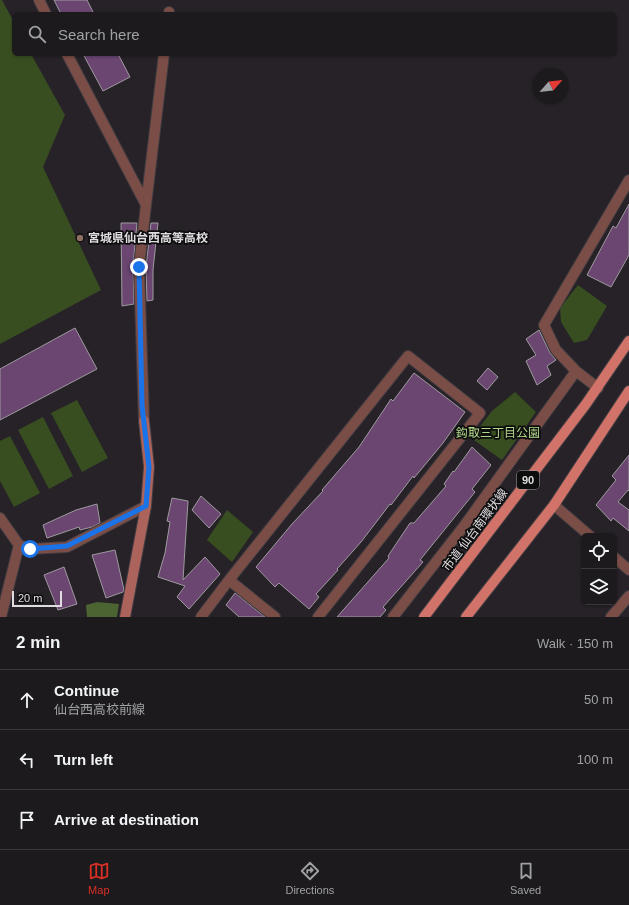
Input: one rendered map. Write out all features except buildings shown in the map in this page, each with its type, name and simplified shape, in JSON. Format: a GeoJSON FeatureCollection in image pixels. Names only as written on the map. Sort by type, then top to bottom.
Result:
{"type":"FeatureCollection","features":[{"type":"Feature","properties":{"kind":"main road","name":"市道 仙台南環状線"},"geometry":{"type":"LineString","coordinates":[[424,617],[598,388],[629,341]]}},
{"type":"Feature","properties":{"kind":"main road"},"geometry":{"type":"LineString","coordinates":[[466,617],[554,505],[629,391]]}},
{"type":"Feature","properties":{"kind":"street"},"geometry":{"type":"LineString","coordinates":[[39,0],[45,12]]}},
{"type":"Feature","properties":{"kind":"street"},"geometry":{"type":"LineString","coordinates":[[68,56],[146,204]]}},
{"type":"Feature","properties":{"kind":"street"},"geometry":{"type":"LineString","coordinates":[[125,617],[146,506],[149,467],[144,421],[139,267],[164,56]]}},
{"type":"Feature","properties":{"kind":"street"},"geometry":{"type":"LineString","coordinates":[[598,388],[576,370],[556,350],[544,325],[629,180]]}},
{"type":"Feature","properties":{"kind":"street"},"geometry":{"type":"LineString","coordinates":[[201,617],[408,356],[480,413],[318,617]]}},
{"type":"Feature","properties":{"kind":"street"},"geometry":{"type":"LineString","coordinates":[[393,617],[464,526],[576,370]]}},
{"type":"Feature","properties":{"kind":"street"},"geometry":{"type":"LineString","coordinates":[[554,505],[587,533]]}},
{"type":"Feature","properties":{"kind":"street"},"geometry":{"type":"LineString","coordinates":[[0,518],[19,545],[30,549],[67,546],[146,506]]}},
{"type":"Feature","properties":{"kind":"street"},"geometry":{"type":"LineString","coordinates":[[2,617],[19,545]]}},
{"type":"Feature","properties":{"kind":"street"},"geometry":{"type":"LineString","coordinates":[[617,560],[629,570]]}},
{"type":"Feature","properties":{"kind":"street"},"geometry":{"type":"LineString","coordinates":[[229,580],[276,617]]}},
{"type":"Feature","properties":{"kind":"street"},"geometry":{"type":"LineString","coordinates":[[611,617],[629,596]]}},
{"type":"Feature","properties":{"kind":"green space"},"geometry":{"type":"Polygon","coordinates":[[[0,0],[2,0],[12,18],[12,56],[32,56],[65,115],[43,167],[101,290],[0,344],[0,0]]]}},
{"type":"Feature","properties":{"kind":"green space"},"geometry":{"type":"Polygon","coordinates":[[[578,285],[607,306],[587,340],[574,343],[561,322],[560,308],[578,285]]]}},
{"type":"Feature","properties":{"kind":"green space","name":"鈎取三丁目公園"},"geometry":{"type":"Polygon","coordinates":[[[515,392],[536,412],[502,460],[471,438],[492,411],[515,392]]]}},
{"type":"Feature","properties":{"kind":"green space"},"geometry":{"type":"Polygon","coordinates":[[[77,400],[108,458],[82,472],[51,413],[77,400]]]}},
{"type":"Feature","properties":{"kind":"green space"},"geometry":{"type":"Polygon","coordinates":[[[43,417],[73,476],[49,489],[18,430],[43,417]]]}},
{"type":"Feature","properties":{"kind":"green space"},"geometry":{"type":"Polygon","coordinates":[[[10,436],[40,493],[14,507],[0,481],[0,441],[10,436]]]}},
{"type":"Feature","properties":{"kind":"green space"},"geometry":{"type":"Polygon","coordinates":[[[227,510],[253,532],[232,562],[207,540],[227,510]]]}},
{"type":"Feature","properties":{"kind":"green space"},"geometry":{"type":"Polygon","coordinates":[[[97,602],[119,604],[117,617],[87,617],[86,605],[97,602]]]}},
{"type":"Feature","properties":{"kind":"place","name":"宮城県仙台西高等高校"},"geometry":{"type":"Point","coordinates":[80,238]}},
{"type":"Feature","properties":{"kind":"route"},"geometry":{"type":"LineString","coordinates":[[30,549],[67,546],[146,506],[149,467],[142,405],[139,267]]}}]}
